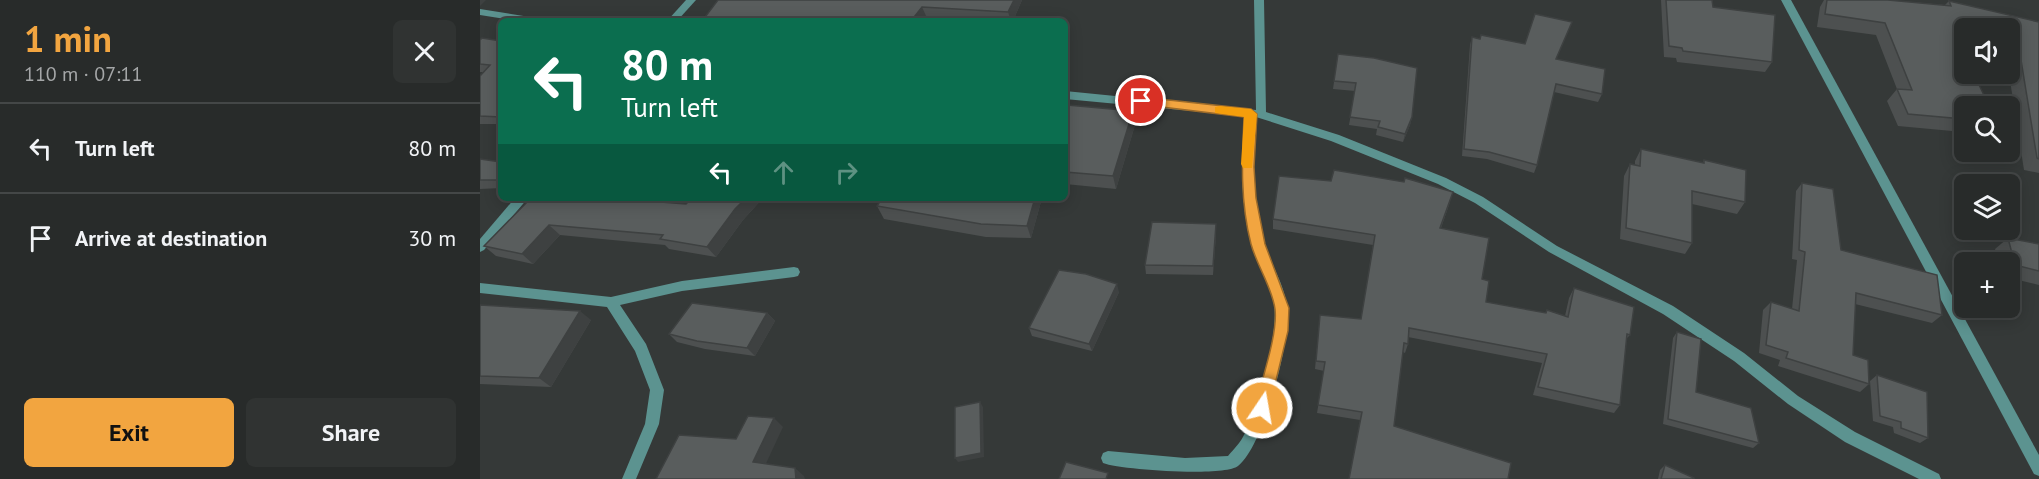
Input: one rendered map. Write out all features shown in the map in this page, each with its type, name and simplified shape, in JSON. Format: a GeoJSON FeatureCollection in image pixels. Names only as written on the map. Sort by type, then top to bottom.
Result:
{"type":"FeatureCollection","features":[{"type":"Feature","properties":{"kind":"street"},"geometry":{"type":"LineString","coordinates":[[675,18],[691,0]]}},
{"type":"Feature","properties":{"kind":"street"},"geometry":{"type":"LineString","coordinates":[[1108,458],[1174,466],[1204,466],[1232,462],[1248,441],[1262,408],[1281,331],[1282,308],[1258,244],[1249,198],[1248,167],[1256,114],[1259,0]]}},
{"type":"Feature","properties":{"kind":"street"},"geometry":{"type":"LineString","coordinates":[[1786,0],[2039,469]]}},
{"type":"Feature","properties":{"kind":"street"},"geometry":{"type":"LineString","coordinates":[[480,12],[517,18]]}},
{"type":"Feature","properties":{"kind":"street"},"geometry":{"type":"LineString","coordinates":[[1068,95],[1256,114],[1294,123],[1385,157],[1479,200],[1553,249],[1668,310],[1739,357],[1793,400],[1850,437],[1935,479]]}},
{"type":"Feature","properties":{"kind":"street"},"geometry":{"type":"LineString","coordinates":[[480,247],[519,201]]}},
{"type":"Feature","properties":{"kind":"street"},"geometry":{"type":"LineString","coordinates":[[480,288],[611,302],[682,286],[794,272]]}},
{"type":"Feature","properties":{"kind":"street"},"geometry":{"type":"LineString","coordinates":[[611,302],[641,348],[657,390],[652,424],[629,479]]}},
{"type":"Feature","properties":{"kind":"building"},"geometry":{"type":"Polygon","coordinates":[[[718,0],[1014,0],[1008,12],[922,7],[913,18],[704,18],[718,0]]]}},
{"type":"Feature","properties":{"kind":"building"},"geometry":{"type":"Polygon","coordinates":[[[1666,0],[1712,0],[1713,7],[1775,15],[1772,62],[1683,51],[1682,48],[1669,46],[1666,0]]]}},
{"type":"Feature","properties":{"kind":"building"},"geometry":{"type":"Polygon","coordinates":[[[1827,0],[1888,0],[1951,6],[1949,1],[2039,22],[2039,159],[2020,54],[2020,18],[1954,18],[1954,84],[1979,84],[1984,96],[1954,96],[1954,118],[1908,114],[1897,89],[1912,90],[1885,23],[1825,14],[1827,0]]]}},
{"type":"Feature","properties":{"kind":"building"},"geometry":{"type":"Polygon","coordinates":[[[1535,14],[1572,22],[1556,59],[1605,69],[1602,94],[1556,84],[1537,165],[1489,152],[1464,149],[1472,37],[1480,39],[1481,35],[1525,44],[1535,14]]]}},
{"type":"Feature","properties":{"kind":"building"},"geometry":{"type":"Polygon","coordinates":[[[482,38],[498,41],[498,117],[480,116],[480,76],[490,65],[480,64],[480,40],[482,38]]]}},
{"type":"Feature","properties":{"kind":"building"},"geometry":{"type":"Polygon","coordinates":[[[1338,54],[1374,58],[1417,68],[1412,117],[1405,134],[1378,127],[1380,121],[1350,117],[1356,83],[1334,81],[1338,54]]]}},
{"type":"Feature","properties":{"kind":"building"},"geometry":{"type":"Polygon","coordinates":[[[1068,105],[1133,111],[1113,176],[1068,172],[1068,105]]]}},
{"type":"Feature","properties":{"kind":"building"},"geometry":{"type":"Polygon","coordinates":[[[1641,149],[1746,170],[1745,202],[1692,191],[1692,243],[1626,228],[1630,164],[1640,166],[1641,149]]]}},
{"type":"Feature","properties":{"kind":"building"},"geometry":{"type":"Polygon","coordinates":[[[480,159],[498,162],[498,180],[480,180],[480,159]]]}},
{"type":"Feature","properties":{"kind":"building"},"geometry":{"type":"Polygon","coordinates":[[[1334,170],[1404,182],[1405,178],[1453,192],[1440,228],[1489,238],[1482,279],[1489,281],[1486,302],[1546,313],[1547,310],[1568,317],[1574,288],[1634,307],[1630,335],[1627,334],[1620,405],[1538,387],[1547,354],[1409,328],[1408,344],[1404,343],[1394,426],[1511,463],[1508,479],[1349,479],[1362,412],[1318,405],[1325,362],[1316,361],[1320,315],[1361,319],[1375,235],[1273,219],[1279,176],[1331,181],[1334,170]]]}},
{"type":"Feature","properties":{"kind":"building"},"geometry":{"type":"Polygon","coordinates":[[[1802,183],[1833,189],[1841,250],[1937,275],[1942,315],[1856,293],[1853,355],[1868,360],[1869,384],[1786,358],[1788,352],[1766,345],[1771,302],[1799,311],[1805,252],[1799,250],[1802,183]]]}},
{"type":"Feature","properties":{"kind":"building"},"geometry":{"type":"Polygon","coordinates":[[[528,201],[648,201],[686,204],[689,201],[743,201],[707,247],[660,239],[663,235],[549,225],[522,254],[484,246],[528,201]]]}},
{"type":"Feature","properties":{"kind":"building"},"geometry":{"type":"Polygon","coordinates":[[[880,201],[1034,201],[1027,226],[981,224],[877,206],[880,201]]]}},
{"type":"Feature","properties":{"kind":"building"},"geometry":{"type":"Polygon","coordinates":[[[1152,222],[1216,224],[1213,266],[1145,265],[1152,222]]]}},
{"type":"Feature","properties":{"kind":"building"},"geometry":{"type":"Polygon","coordinates":[[[2009,240],[2039,244],[2039,271],[2020,266],[2020,252],[2012,252],[2009,240]]]}},
{"type":"Feature","properties":{"kind":"building"},"geometry":{"type":"Polygon","coordinates":[[[1059,270],[1086,274],[1117,284],[1089,344],[1029,328],[1059,270]]]}},
{"type":"Feature","properties":{"kind":"building"},"geometry":{"type":"Polygon","coordinates":[[[692,303],[767,313],[747,348],[697,341],[669,334],[692,303]]]}},
{"type":"Feature","properties":{"kind":"building"},"geometry":{"type":"Polygon","coordinates":[[[480,305],[580,311],[539,378],[480,376],[480,305]]]}},
{"type":"Feature","properties":{"kind":"building"},"geometry":{"type":"Polygon","coordinates":[[[1677,332],[1701,339],[1696,392],[1751,408],[1759,443],[1668,419],[1677,332]]]}},
{"type":"Feature","properties":{"kind":"building"},"geometry":{"type":"Polygon","coordinates":[[[1877,375],[1927,392],[1928,438],[1901,428],[1901,422],[1880,416],[1877,375]]]}},
{"type":"Feature","properties":{"kind":"building"},"geometry":{"type":"Polygon","coordinates":[[[980,402],[981,453],[955,458],[955,407],[980,402]]]}},
{"type":"Feature","properties":{"kind":"building"},"geometry":{"type":"Polygon","coordinates":[[[748,416],[774,418],[753,462],[795,468],[796,479],[656,479],[679,435],[736,439],[748,416]]]}},
{"type":"Feature","properties":{"kind":"building"},"geometry":{"type":"Polygon","coordinates":[[[1066,462],[1108,473],[1106,479],[1059,479],[1066,462]]]}},
{"type":"Feature","properties":{"kind":"building"},"geometry":{"type":"Polygon","coordinates":[[[1665,465],[1694,478],[1694,479],[1661,479],[1665,465]]]}},
{"type":"Feature","properties":{"kind":"slow traffic"},"geometry":{"type":"LineString","coordinates":[[1220,110],[1251,114],[1248,164]]}},
{"type":"Feature","properties":{"kind":"route"},"geometry":{"type":"LineString","coordinates":[[1141,101],[1251,114],[1248,137],[1249,198],[1258,244],[1282,308],[1281,331],[1262,408]]}}]}
